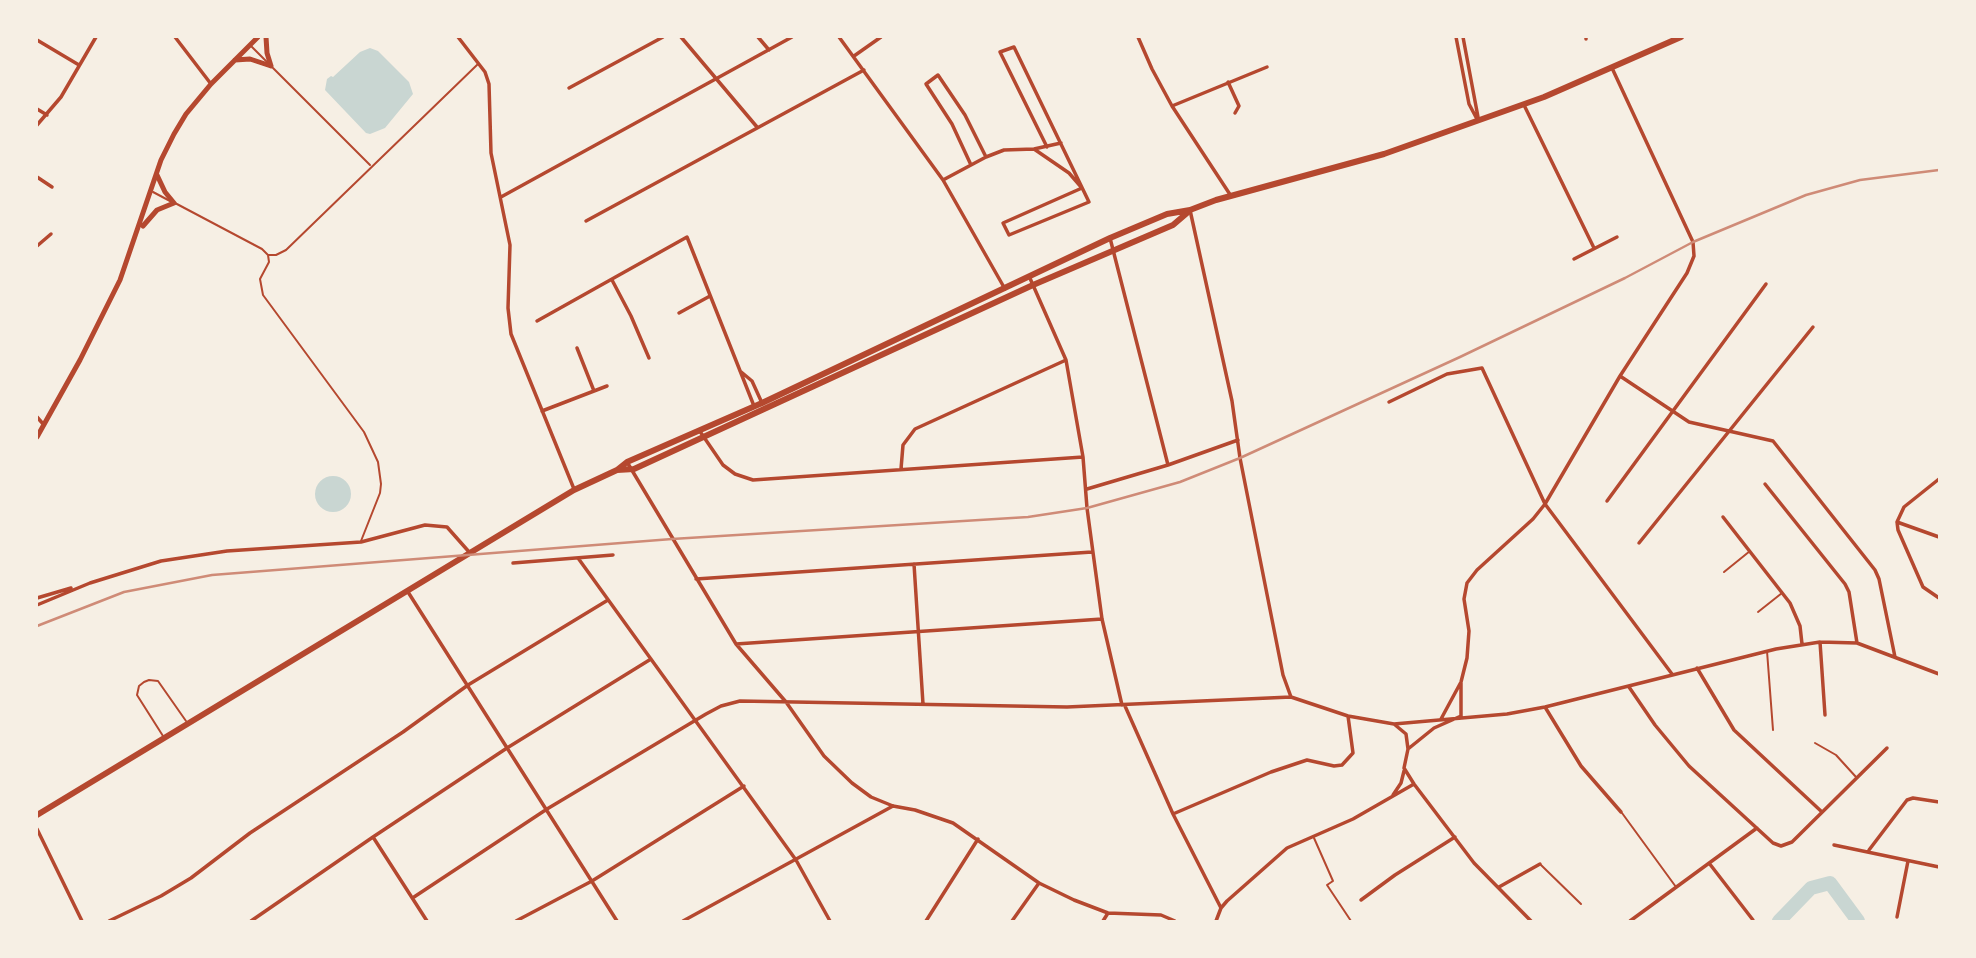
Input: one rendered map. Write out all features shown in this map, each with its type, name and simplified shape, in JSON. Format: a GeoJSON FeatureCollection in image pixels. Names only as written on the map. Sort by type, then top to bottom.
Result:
{"type":"FeatureCollection","features":[{"type":"Feature","properties":{"kind":"main road"},"geometry":{"type":"LineString","coordinates":[[37,437],[105,311],[139,231],[161,160],[178,126],[211,84],[258,37]]}},
{"type":"Feature","properties":{"kind":"main road"},"geometry":{"type":"LineString","coordinates":[[266,37],[271,66]]}},
{"type":"Feature","properties":{"kind":"main road"},"geometry":{"type":"LineString","coordinates":[[617,470],[631,470],[762,402],[1004,287],[1167,214],[1190,210],[1384,154],[1524,105],[1681,37]]}},
{"type":"Feature","properties":{"kind":"main road"},"geometry":{"type":"LineString","coordinates":[[235,60],[250,59],[271,66]]}},
{"type":"Feature","properties":{"kind":"main road"},"geometry":{"type":"LineString","coordinates":[[139,231],[157,210],[174,203],[157,175]]}},
{"type":"Feature","properties":{"kind":"main road"},"geometry":{"type":"LineString","coordinates":[[37,815],[575,490],[617,470],[627,462],[701,433],[1113,249],[1173,225],[1190,210]]}},
{"type":"Feature","properties":{"kind":"street"},"geometry":{"type":"LineString","coordinates":[[37,125],[61,97],[96,37]]}},
{"type":"Feature","properties":{"kind":"street"},"geometry":{"type":"LineString","coordinates":[[175,37],[211,84]]}},
{"type":"Feature","properties":{"kind":"street"},"geometry":{"type":"LineString","coordinates":[[458,37],[488,79],[491,153],[511,259],[509,324],[575,490]]}},
{"type":"Feature","properties":{"kind":"street"},"geometry":{"type":"LineString","coordinates":[[569,88],[663,37]]}},
{"type":"Feature","properties":{"kind":"street"},"geometry":{"type":"LineString","coordinates":[[681,37],[757,127]]}},
{"type":"Feature","properties":{"kind":"street"},"geometry":{"type":"LineString","coordinates":[[758,37],[769,50]]}},
{"type":"Feature","properties":{"kind":"street"},"geometry":{"type":"LineString","coordinates":[[501,197],[792,37]]}},
{"type":"Feature","properties":{"kind":"street"},"geometry":{"type":"LineString","coordinates":[[839,37],[943,180],[1009,296]]}},
{"type":"Feature","properties":{"kind":"street"},"geometry":{"type":"LineString","coordinates":[[854,56],[881,37]]}},
{"type":"Feature","properties":{"kind":"street"},"geometry":{"type":"LineString","coordinates":[[1138,37],[1172,106],[1231,196]]}},
{"type":"Feature","properties":{"kind":"street"},"geometry":{"type":"LineString","coordinates":[[1456,37],[1469,104],[1478,121]]}},
{"type":"Feature","properties":{"kind":"street"},"geometry":{"type":"LineString","coordinates":[[1464,37],[1478,121]]}},
{"type":"Feature","properties":{"kind":"street"},"geometry":{"type":"LineString","coordinates":[[37,40],[79,65]]}},
{"type":"Feature","properties":{"kind":"street"},"geometry":{"type":"LineString","coordinates":[[1047,147],[1000,52],[1014,47],[1089,202],[1009,235],[1003,223],[1082,188]]}},
{"type":"Feature","properties":{"kind":"street"},"geometry":{"type":"LineString","coordinates":[[1172,106],[1266,67]]}},
{"type":"Feature","properties":{"kind":"street"},"geometry":{"type":"LineString","coordinates":[[1461,716],[1461,682],[1469,645],[1464,598],[1467,583],[1545,504],[1620,376],[1687,273],[1694,256],[1693,242],[1612,68]]}},
{"type":"Feature","properties":{"kind":"street"},"geometry":{"type":"LineString","coordinates":[[586,221],[864,70]]}},
{"type":"Feature","properties":{"kind":"street"},"geometry":{"type":"LineString","coordinates":[[971,165],[952,124],[926,84],[938,75],[965,115],[986,157]]}},
{"type":"Feature","properties":{"kind":"street"},"geometry":{"type":"LineString","coordinates":[[1463,78],[1471,77]]}},
{"type":"Feature","properties":{"kind":"street"},"geometry":{"type":"LineString","coordinates":[[1228,82],[1239,106],[1235,113]]}},
{"type":"Feature","properties":{"kind":"street"},"geometry":{"type":"LineString","coordinates":[[1524,105],[1594,248]]}},
{"type":"Feature","properties":{"kind":"street"},"geometry":{"type":"LineString","coordinates":[[37,109],[47,115]]}},
{"type":"Feature","properties":{"kind":"street"},"geometry":{"type":"LineString","coordinates":[[943,180],[1004,150],[1034,149],[1061,144]]}},
{"type":"Feature","properties":{"kind":"street"},"geometry":{"type":"LineString","coordinates":[[1034,149],[1069,173],[1082,188]]}},
{"type":"Feature","properties":{"kind":"street"},"geometry":{"type":"LineString","coordinates":[[37,177],[51,187]]}},
{"type":"Feature","properties":{"kind":"street"},"geometry":{"type":"LineString","coordinates":[[1190,210],[1232,401],[1283,675],[1291,697]]}},
{"type":"Feature","properties":{"kind":"street"},"geometry":{"type":"LineString","coordinates":[[37,246],[51,234]]}},
{"type":"Feature","properties":{"kind":"street"},"geometry":{"type":"LineString","coordinates":[[537,321],[687,237],[754,406]]}},
{"type":"Feature","properties":{"kind":"street"},"geometry":{"type":"LineString","coordinates":[[1574,259],[1617,237]]}},
{"type":"Feature","properties":{"kind":"street"},"geometry":{"type":"LineString","coordinates":[[1110,238],[1168,465]]}},
{"type":"Feature","properties":{"kind":"street"},"geometry":{"type":"LineString","coordinates":[[1029,276],[1066,360],[1083,457],[1092,552],[1102,619],[1124,705],[1173,814],[1221,908]]}},
{"type":"Feature","properties":{"kind":"street"},"geometry":{"type":"LineString","coordinates":[[612,280],[649,358]]}},
{"type":"Feature","properties":{"kind":"street"},"geometry":{"type":"LineString","coordinates":[[1607,501],[1766,284]]}},
{"type":"Feature","properties":{"kind":"street"},"geometry":{"type":"LineString","coordinates":[[679,313],[710,296]]}},
{"type":"Feature","properties":{"kind":"street"},"geometry":{"type":"LineString","coordinates":[[1639,543],[1814,327]]}},
{"type":"Feature","properties":{"kind":"street"},"geometry":{"type":"LineString","coordinates":[[577,348],[594,391]]}},
{"type":"Feature","properties":{"kind":"street"},"geometry":{"type":"LineString","coordinates":[[901,470],[903,445],[915,429],[1066,360]]}},
{"type":"Feature","properties":{"kind":"street"},"geometry":{"type":"LineString","coordinates":[[1390,402],[1447,374],[1482,368],[1545,504],[1672,674]]}},
{"type":"Feature","properties":{"kind":"street"},"geometry":{"type":"LineString","coordinates":[[739,369],[752,381],[762,402]]}},
{"type":"Feature","properties":{"kind":"street"},"geometry":{"type":"LineString","coordinates":[[1620,376],[1689,422],[1773,441],[1875,570],[1895,657]]}},
{"type":"Feature","properties":{"kind":"street"},"geometry":{"type":"LineString","coordinates":[[542,411],[607,386]]}},
{"type":"Feature","properties":{"kind":"street"},"geometry":{"type":"LineString","coordinates":[[37,417],[44,425]]}},
{"type":"Feature","properties":{"kind":"street"},"geometry":{"type":"LineString","coordinates":[[701,433],[711,450],[729,470],[753,480],[1083,457]]}},
{"type":"Feature","properties":{"kind":"street"},"geometry":{"type":"LineString","coordinates":[[1086,489],[1168,465],[1238,440]]}},
{"type":"Feature","properties":{"kind":"street"},"geometry":{"type":"LineString","coordinates":[[627,462],[736,644],[786,702],[832,763],[871,797],[953,823],[1038,883],[1108,913],[1161,915],[1175,921]]}},
{"type":"Feature","properties":{"kind":"street"},"geometry":{"type":"LineString","coordinates":[[1939,479],[1904,507],[1897,522],[1923,587],[1939,598]]}},
{"type":"Feature","properties":{"kind":"street"},"geometry":{"type":"LineString","coordinates":[[1765,484],[1845,584],[1849,592],[1857,643]]}},
{"type":"Feature","properties":{"kind":"street"},"geometry":{"type":"LineString","coordinates":[[1723,517],[1783,592],[1796,615],[1802,645]]}},
{"type":"Feature","properties":{"kind":"street"},"geometry":{"type":"LineString","coordinates":[[1897,522],[1939,537]]}},
{"type":"Feature","properties":{"kind":"street"},"geometry":{"type":"LineString","coordinates":[[37,598],[161,561],[227,551],[361,542],[412,527],[435,525],[451,530],[470,553]]}},
{"type":"Feature","properties":{"kind":"street"},"geometry":{"type":"LineString","coordinates":[[696,579],[1092,552]]}},
{"type":"Feature","properties":{"kind":"street"},"geometry":{"type":"LineString","coordinates":[[513,563],[613,555]]}},
{"type":"Feature","properties":{"kind":"street"},"geometry":{"type":"LineString","coordinates":[[578,558],[796,860],[830,921]]}},
{"type":"Feature","properties":{"kind":"street"},"geometry":{"type":"LineString","coordinates":[[914,564],[923,704]]}},
{"type":"Feature","properties":{"kind":"street"},"geometry":{"type":"LineString","coordinates":[[37,605],[86,584]]}},
{"type":"Feature","properties":{"kind":"street"},"geometry":{"type":"LineString","coordinates":[[408,591],[617,921]]}},
{"type":"Feature","properties":{"kind":"street"},"geometry":{"type":"LineString","coordinates":[[108,921],[161,896],[191,878],[250,833],[391,740],[468,685],[608,600]]}},
{"type":"Feature","properties":{"kind":"street"},"geometry":{"type":"LineString","coordinates":[[736,644],[1102,619]]}},
{"type":"Feature","properties":{"kind":"street"},"geometry":{"type":"LineString","coordinates":[[414,897],[547,809],[721,706],[740,702],[1124,705],[1291,697],[1348,716],[1394,724],[1507,714],[1545,707],[1767,651],[1820,642],[1857,643],[1939,674]]}},
{"type":"Feature","properties":{"kind":"street"},"geometry":{"type":"LineString","coordinates":[[1820,642],[1825,715]]}},
{"type":"Feature","properties":{"kind":"street"},"geometry":{"type":"LineString","coordinates":[[251,921],[507,748],[651,659]]}},
{"type":"Feature","properties":{"kind":"street"},"geometry":{"type":"LineString","coordinates":[[1697,668],[1734,730],[1822,812]]}},
{"type":"Feature","properties":{"kind":"street"},"geometry":{"type":"LineString","coordinates":[[1441,719],[1461,682]]}},
{"type":"Feature","properties":{"kind":"street"},"geometry":{"type":"LineString","coordinates":[[1629,687],[1689,766],[1773,843],[1781,846],[1792,842],[1887,748]]}},
{"type":"Feature","properties":{"kind":"street"},"geometry":{"type":"LineString","coordinates":[[1545,707],[1581,766],[1621,812]]}},
{"type":"Feature","properties":{"kind":"street"},"geometry":{"type":"LineString","coordinates":[[1173,814],[1271,772],[1307,760],[1334,766],[1342,765],[1353,753],[1348,716]]}},
{"type":"Feature","properties":{"kind":"street"},"geometry":{"type":"LineString","coordinates":[[1408,749],[1434,728],[1461,716]]}},
{"type":"Feature","properties":{"kind":"street"},"geometry":{"type":"LineString","coordinates":[[1389,799],[1401,783],[1408,749],[1406,734],[1394,724]]}},
{"type":"Feature","properties":{"kind":"street"},"geometry":{"type":"LineString","coordinates":[[1404,768],[1474,863],[1531,921]]}},
{"type":"Feature","properties":{"kind":"street"},"geometry":{"type":"LineString","coordinates":[[1216,921],[1221,908],[1287,848],[1389,799],[1414,784]]}},
{"type":"Feature","properties":{"kind":"street"},"geometry":{"type":"LineString","coordinates":[[516,921],[592,881],[744,786]]}},
{"type":"Feature","properties":{"kind":"street"},"geometry":{"type":"LineString","coordinates":[[1868,850],[1907,800],[1913,798],[1939,802]]}},
{"type":"Feature","properties":{"kind":"street"},"geometry":{"type":"LineString","coordinates":[[683,921],[893,806]]}},
{"type":"Feature","properties":{"kind":"street"},"geometry":{"type":"LineString","coordinates":[[1630,921],[1757,828]]}},
{"type":"Feature","properties":{"kind":"street"},"geometry":{"type":"LineString","coordinates":[[37,830],[81,920],[75,921]]}},
{"type":"Feature","properties":{"kind":"street"},"geometry":{"type":"LineString","coordinates":[[373,837],[427,921]]}},
{"type":"Feature","properties":{"kind":"street"},"geometry":{"type":"LineString","coordinates":[[1362,900],[1395,875],[1455,838]]}},
{"type":"Feature","properties":{"kind":"street"},"geometry":{"type":"LineString","coordinates":[[926,921],[978,839]]}},
{"type":"Feature","properties":{"kind":"street"},"geometry":{"type":"LineString","coordinates":[[1834,845],[1939,867]]}},
{"type":"Feature","properties":{"kind":"street"},"geometry":{"type":"LineString","coordinates":[[1898,917],[1908,861]]}},
{"type":"Feature","properties":{"kind":"street"},"geometry":{"type":"LineString","coordinates":[[1709,863],[1752,920]]}},
{"type":"Feature","properties":{"kind":"street"},"geometry":{"type":"LineString","coordinates":[[1499,887],[1540,864]]}},
{"type":"Feature","properties":{"kind":"street"},"geometry":{"type":"LineString","coordinates":[[1012,921],[1038,883]]}},
{"type":"Feature","properties":{"kind":"street"},"geometry":{"type":"LineString","coordinates":[[1102,921],[1108,913]]}},
{"type":"Feature","properties":{"kind":"lane"},"geometry":{"type":"LineString","coordinates":[[250,45],[370,166]]}},
{"type":"Feature","properties":{"kind":"lane"},"geometry":{"type":"LineString","coordinates":[[268,255],[276,255],[286,250],[479,63]]}},
{"type":"Feature","properties":{"kind":"lane"},"geometry":{"type":"LineString","coordinates":[[152,192],[262,249],[268,255],[269,262],[260,279],[263,295],[364,432],[378,462],[380,493],[361,542]]}},
{"type":"Feature","properties":{"kind":"lane"},"geometry":{"type":"LineString","coordinates":[[1724,572],[1750,551]]}},
{"type":"Feature","properties":{"kind":"lane"},"geometry":{"type":"LineString","coordinates":[[1758,612],[1783,592]]}},
{"type":"Feature","properties":{"kind":"lane"},"geometry":{"type":"LineString","coordinates":[[1767,651],[1773,730]]}},
{"type":"Feature","properties":{"kind":"lane"},"geometry":{"type":"LineString","coordinates":[[165,739],[137,695],[139,686],[144,682],[158,681],[188,725]]}},
{"type":"Feature","properties":{"kind":"lane"},"geometry":{"type":"LineString","coordinates":[[1815,743],[1836,755],[1856,778]]}},
{"type":"Feature","properties":{"kind":"lane"},"geometry":{"type":"LineString","coordinates":[[1621,812],[1676,888]]}},
{"type":"Feature","properties":{"kind":"lane"},"geometry":{"type":"LineString","coordinates":[[1313,836],[1333,881],[1327,885],[1351,921]]}},
{"type":"Feature","properties":{"kind":"lane"},"geometry":{"type":"LineString","coordinates":[[1540,864],[1581,904]]}},
{"type":"Feature","properties":{"kind":"shaded area"},"geometry":{"type":"Polygon","coordinates":[[[370,48],[378,51],[409,82],[413,94],[385,128],[370,134],[325,90],[327,79],[333,77],[360,52],[370,48]]]}},
{"type":"Feature","properties":{"kind":"shaded area"},"geometry":{"type":"Polygon","coordinates":[[[333,476],[345,482],[351,494],[345,506],[333,512],[321,506],[315,494],[321,482],[333,476]]]}},
{"type":"Feature","properties":{"kind":"waterway"},"geometry":{"type":"LineString","coordinates":[[1779,921],[1811,888],[1830,883],[1858,921]]}},
{"type":"Feature","properties":{"kind":"railway"},"geometry":{"type":"LineString","coordinates":[[37,626],[124,592],[212,575],[672,539],[1028,517],[1087,508],[1180,482],[1240,458],[1460,357],[1625,278],[1693,242],[1806,195],[1860,180],[1939,170]]}}]}
